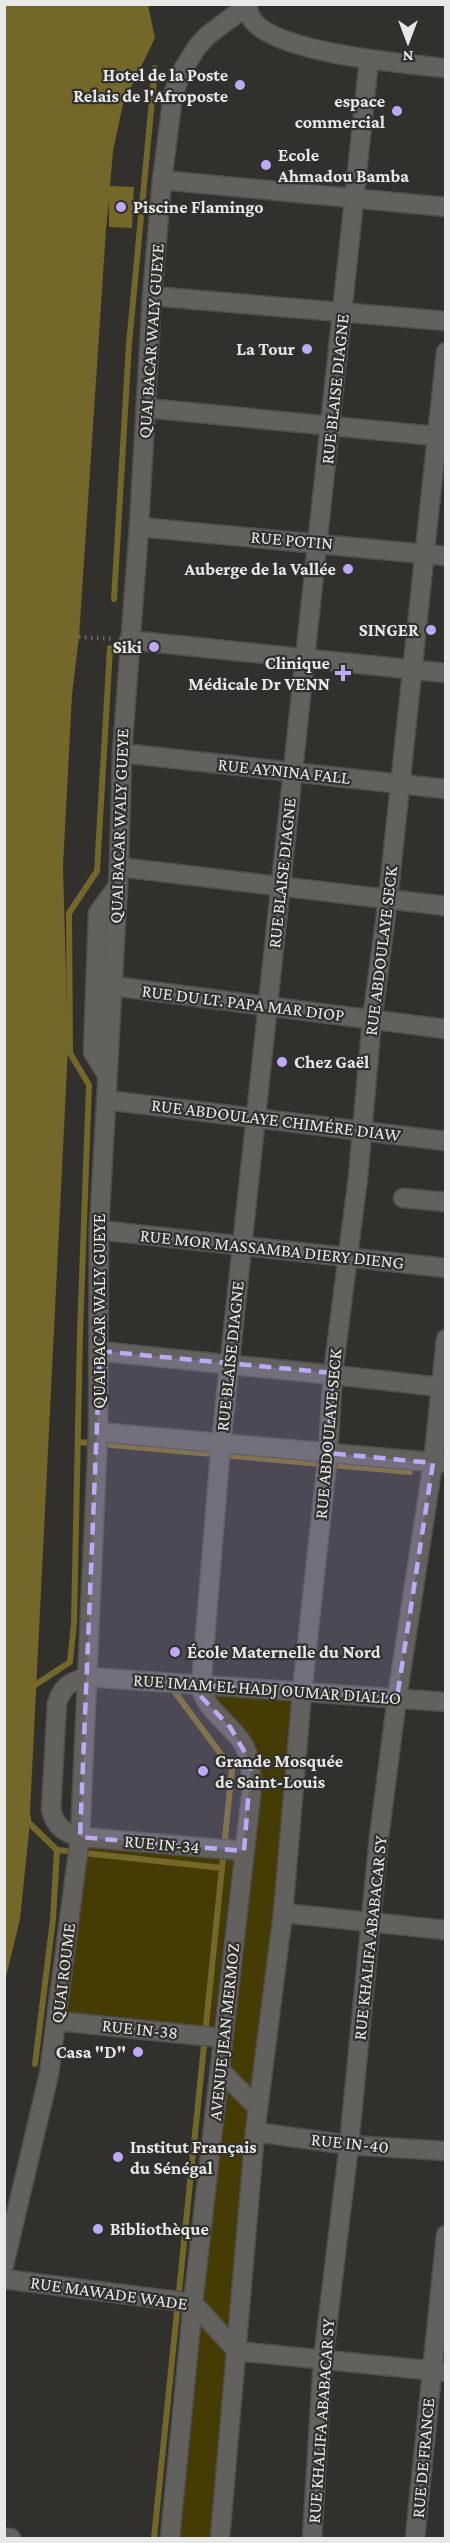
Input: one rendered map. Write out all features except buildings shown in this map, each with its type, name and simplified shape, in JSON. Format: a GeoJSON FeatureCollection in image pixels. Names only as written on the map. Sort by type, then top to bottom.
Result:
{"type":"FeatureCollection","features":[{"type":"Feature","properties":{"kind":"street"},"geometry":{"type":"LineString","coordinates":[[247,5],[251,18],[261,28],[282,38],[330,53],[369,60],[446,68]]}},
{"type":"Feature","properties":{"kind":"street","name":"QUAI BACAR WALY GUEYE"},"geometry":{"type":"LineString","coordinates":[[88,1677],[99,1432],[99,1230],[119,867],[122,753],[139,527],[152,296],[162,180],[173,95],[182,71],[197,47],[208,35],[247,5]]}},
{"type":"Feature","properties":{"kind":"street","name":"RUE BLAISE DIAGNE"},"geometry":{"type":"LineString","coordinates":[[201,1686],[221,1443],[258,1119],[268,1006],[344,313],[369,60]]}},
{"type":"Feature","properties":{"kind":"street"},"geometry":{"type":"LineString","coordinates":[[162,180],[446,207]]}},
{"type":"Feature","properties":{"kind":"street"},"geometry":{"type":"LineString","coordinates":[[152,296],[446,321]]}},
{"type":"Feature","properties":{"kind":"street","name":"RUE ABDOULAYE SECK"},"geometry":{"type":"LineString","coordinates":[[302,1692],[328,1453],[333,1373],[362,1131],[372,1020],[388,899],[423,554],[442,436],[446,352]]}},
{"type":"Feature","properties":{"kind":"street"},"geometry":{"type":"LineString","coordinates":[[146,408],[442,436]]}},
{"type":"Feature","properties":{"kind":"street","name":"RUE POTIN"},"geometry":{"type":"LineString","coordinates":[[139,527],[318,542],[446,556]]}},
{"type":"Feature","properties":{"kind":"street"},"geometry":{"type":"LineString","coordinates":[[129,640],[446,673]]}},
{"type":"Feature","properties":{"kind":"street","name":"RUE AYNINA FALL"},"geometry":{"type":"LineString","coordinates":[[122,753],[446,789]]}},
{"type":"Feature","properties":{"kind":"street"},"geometry":{"type":"LineString","coordinates":[[119,867],[446,906]]}},
{"type":"Feature","properties":{"kind":"street"},"geometry":{"type":"LineString","coordinates":[[107,1075],[93,1052],[98,913],[117,886]]}},
{"type":"Feature","properties":{"kind":"street","name":"RUE DU LT. PAPA MAR DIOP"},"geometry":{"type":"LineString","coordinates":[[112,986],[446,1029]]}},
{"type":"Feature","properties":{"kind":"street","name":"RUE ABDOULAYE CHIMÉRE DIAW"},"geometry":{"type":"LineString","coordinates":[[106,1100],[446,1141]]}},
{"type":"Feature","properties":{"kind":"street"},"geometry":{"type":"LineString","coordinates":[[403,1198],[446,1202]]}},
{"type":"Feature","properties":{"kind":"street","name":"RUE MOR MASSAMBA DIERY DIENG"},"geometry":{"type":"LineString","coordinates":[[99,1230],[446,1268]]}},
{"type":"Feature","properties":{"kind":"street","name":"RUE KHALIFA ABABACAR SY"},"geometry":{"type":"LineString","coordinates":[[312,2538],[323,2360],[349,2145],[371,1924],[397,1698],[439,1463],[446,1339]]}},
{"type":"Feature","properties":{"kind":"street"},"geometry":{"type":"LineString","coordinates":[[100,1351],[333,1373],[443,1388]]}},
{"type":"Feature","properties":{"kind":"street"},"geometry":{"type":"LineString","coordinates":[[99,1432],[439,1463]]}},
{"type":"Feature","properties":{"kind":"street"},"geometry":{"type":"LineString","coordinates":[[80,1837],[64,1832],[55,1822],[51,1810],[57,1703],[61,1689],[70,1682],[88,1677]]}},
{"type":"Feature","properties":{"kind":"street","name":"RUE IMAM EL HADJ OUMAR DIALLO"},"geometry":{"type":"LineString","coordinates":[[88,1677],[446,1702]]}},
{"type":"Feature","properties":{"kind":"street","name":"QUAI ROUME"},"geometry":{"type":"LineString","coordinates":[[4,2265],[36,2133],[57,2021],[80,1837],[88,1677]]}},
{"type":"Feature","properties":{"kind":"street","name":"AVENUE JEAN MERMOZ"},"geometry":{"type":"LineString","coordinates":[[170,2538],[193,2303],[252,1788],[250,1763],[243,1744],[203,1698],[201,1686]]}},
{"type":"Feature","properties":{"kind":"street"},"geometry":{"type":"LineString","coordinates":[[220,2538],[255,2132],[283,1913],[302,1692]]}},
{"type":"Feature","properties":{"kind":"street","name":"RUE IN-34"},"geometry":{"type":"LineString","coordinates":[[80,1837],[244,1851]]}},
{"type":"Feature","properties":{"kind":"street"},"geometry":{"type":"LineString","coordinates":[[283,1913],[371,1924],[446,1930]]}},
{"type":"Feature","properties":{"kind":"street","name":"RUE IN-38"},"geometry":{"type":"LineString","coordinates":[[57,2021],[224,2038]]}},
{"type":"Feature","properties":{"kind":"street"},"geometry":{"type":"LineString","coordinates":[[220,2070],[258,2108]]}},
{"type":"Feature","properties":{"kind":"street","name":"RUE IN-40"},"geometry":{"type":"LineString","coordinates":[[255,2132],[349,2145],[446,2151]]}},
{"type":"Feature","properties":{"kind":"street","name":"RUE DE FRANCE"},"geometry":{"type":"LineString","coordinates":[[415,2538],[438,2371],[446,2235]]}},
{"type":"Feature","properties":{"kind":"street","name":"RUE MAWADE WADE"},"geometry":{"type":"LineString","coordinates":[[4,2278],[193,2303],[237,2351]]}},
{"type":"Feature","properties":{"kind":"street"},"geometry":{"type":"LineString","coordinates":[[237,2351],[438,2371]]}},
{"type":"Feature","properties":{"kind":"street"},"geometry":{"type":"LineString","coordinates":[[4,2538],[11,2538]]}},
{"type":"Feature","properties":{"kind":"path"},"geometry":{"type":"LineString","coordinates":[[79,637],[129,640]]}},
{"type":"Feature","properties":{"kind":"highlighted area"},"geometry":{"type":"Polygon","coordinates":[[[100,1351],[333,1373],[328,1453],[433,1463],[397,1698],[190,1685],[230,1727],[251,1763],[244,1851],[80,1837],[100,1351]]]}},
{"type":"Feature","properties":{"kind":"shaded area"},"geometry":{"type":"Polygon","coordinates":[[[5,4],[148,5],[155,38],[123,104],[113,151],[110,186],[134,187],[132,228],[109,227],[109,200],[106,230],[79,637],[72,695],[63,866],[68,1048],[29,1832],[20,1919],[5,1981],[5,4]]]}},
{"type":"Feature","properties":{"kind":"shaded area"},"geometry":{"type":"Polygon","coordinates":[[[205,1690],[297,1697],[213,2538],[175,2538],[260,1776],[259,1763],[249,1739],[205,1690]]]}},
{"type":"Feature","properties":{"kind":"shaded area"},"geometry":{"type":"Polygon","coordinates":[[[88,1844],[233,1859],[213,2030],[65,2014],[88,1844]]]}},
{"type":"Feature","properties":{"kind":"waterway"},"geometry":{"type":"LineString","coordinates":[[114,599],[129,344],[155,68]]}},
{"type":"Feature","properties":{"kind":"waterway"},"geometry":{"type":"LineString","coordinates":[[32,1687],[70,1662],[74,1623],[80,1332],[89,1085],[70,1053],[69,913],[97,871],[110,648]]}},
{"type":"Feature","properties":{"kind":"waterway"},"geometry":{"type":"LineString","coordinates":[[78,1442],[410,1472]]}},
{"type":"Feature","properties":{"kind":"waterway"},"geometry":{"type":"LineString","coordinates":[[154,2538],[232,1769],[171,1687]]}},
{"type":"Feature","properties":{"kind":"waterway"},"geometry":{"type":"LineString","coordinates":[[28,1817],[28,1822],[57,1850],[53,1919],[35,2064]]}},
{"type":"Feature","properties":{"kind":"waterway"},"geometry":{"type":"LineString","coordinates":[[57,1850],[222,1868]]}},
{"type":"Feature","properties":{"kind":"place","name":"Hotel de la Poste Relais de l'Afroposte"},"geometry":{"type":"Point","coordinates":[240,85]}},
{"type":"Feature","properties":{"kind":"place","name":"espace commercial"},"geometry":{"type":"Point","coordinates":[397,111]}},
{"type":"Feature","properties":{"kind":"place","name":"Ecole Ahmadou Bamba"},"geometry":{"type":"Point","coordinates":[266,165]}},
{"type":"Feature","properties":{"kind":"place","name":"Piscine Flamingo"},"geometry":{"type":"Point","coordinates":[121,207]}},
{"type":"Feature","properties":{"kind":"place","name":"La Tour"},"geometry":{"type":"Point","coordinates":[307,349]}},
{"type":"Feature","properties":{"kind":"place","name":"Auberge de la Vallée"},"geometry":{"type":"Point","coordinates":[348,569]}},
{"type":"Feature","properties":{"kind":"place","name":"SINGER"},"geometry":{"type":"Point","coordinates":[431,630]}},
{"type":"Feature","properties":{"kind":"place","name":"Siki"},"geometry":{"type":"Point","coordinates":[154,647]}},
{"type":"Feature","properties":{"kind":"place","name":"Clinique Médicale Dr VENN"},"geometry":{"type":"Point","coordinates":[343,673]}},
{"type":"Feature","properties":{"kind":"place","name":"Chez Gaël"},"geometry":{"type":"Point","coordinates":[282,1062]}},
{"type":"Feature","properties":{"kind":"place","name":"École Maternelle du Nord"},"geometry":{"type":"Point","coordinates":[175,1652]}},
{"type":"Feature","properties":{"kind":"place","name":"Grande Mosquée de Saint-Louis"},"geometry":{"type":"Point","coordinates":[203,1771]}},
{"type":"Feature","properties":{"kind":"place","name":"Casa \"D\""},"geometry":{"type":"Point","coordinates":[138,2052]}},
{"type":"Feature","properties":{"kind":"place","name":"Institut Français du Sénégal"},"geometry":{"type":"Point","coordinates":[118,2157]}},
{"type":"Feature","properties":{"kind":"place","name":"Bibliothèque"},"geometry":{"type":"Point","coordinates":[98,2229]}}]}
